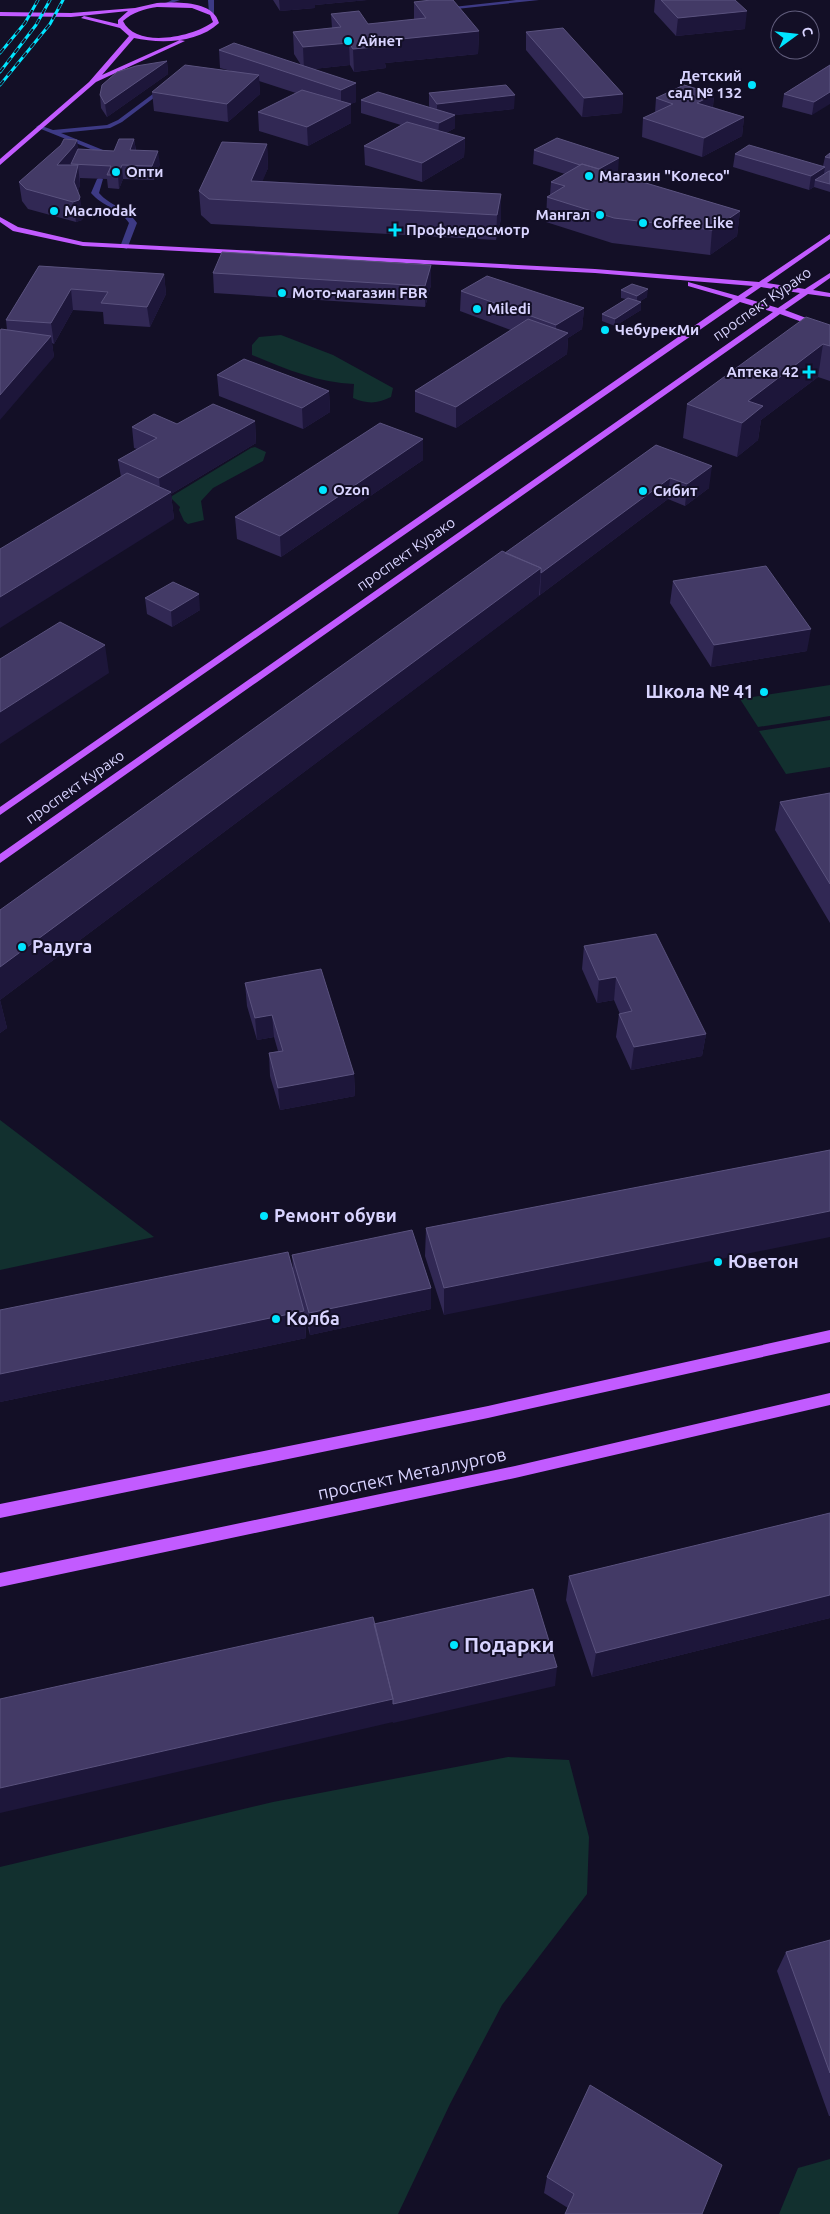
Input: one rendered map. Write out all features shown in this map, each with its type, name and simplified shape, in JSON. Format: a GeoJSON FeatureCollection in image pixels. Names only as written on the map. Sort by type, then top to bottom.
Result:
{"type":"FeatureCollection","features":[{"type":"Feature","properties":{"kind":"main road"},"geometry":{"type":"LineString","coordinates":[[0,14],[72,15],[168,4],[194,6],[212,13],[216,18],[216,23],[212,28],[91,82]]}},
{"type":"Feature","properties":{"kind":"main road"},"geometry":{"type":"LineString","coordinates":[[120,26],[120,21],[124,16],[141,8]]}},
{"type":"Feature","properties":{"kind":"main road"},"geometry":{"type":"LineString","coordinates":[[72,15],[120,26],[133,35],[162,39],[194,36]]}},
{"type":"Feature","properties":{"kind":"main road"},"geometry":{"type":"LineString","coordinates":[[0,163],[91,82],[133,35]]}},
{"type":"Feature","properties":{"kind":"main road"},"geometry":{"type":"LineString","coordinates":[[0,219],[16,229],[83,244],[595,271],[759,284],[830,295]]}},
{"type":"Feature","properties":{"kind":"main road","name":"проспект Курако"},"geometry":{"type":"LineString","coordinates":[[0,812],[830,236]]}},
{"type":"Feature","properties":{"kind":"main road","name":"проспект Курако"},"geometry":{"type":"LineString","coordinates":[[0,859],[830,275]]}},
{"type":"Feature","properties":{"kind":"main road"},"geometry":{"type":"LineString","coordinates":[[675,278],[779,311],[830,330]]}},
{"type":"Feature","properties":{"kind":"main road"},"geometry":{"type":"LineString","coordinates":[[0,1511],[488,1412],[830,1336]]}},
{"type":"Feature","properties":{"kind":"main road","name":"проспект Металлургов"},"geometry":{"type":"LineString","coordinates":[[0,1580],[505,1474],[830,1399]]}},
{"type":"Feature","properties":{"kind":"street"},"geometry":{"type":"LineString","coordinates":[[168,4],[178,0]]}},
{"type":"Feature","properties":{"kind":"street"},"geometry":{"type":"LineString","coordinates":[[211,0],[212,13]]}},
{"type":"Feature","properties":{"kind":"street"},"geometry":{"type":"LineString","coordinates":[[447,8],[536,0]]}},
{"type":"Feature","properties":{"kind":"street"},"geometry":{"type":"LineString","coordinates":[[52,132],[108,128],[120,122],[173,80]]}},
{"type":"Feature","properties":{"kind":"street"},"geometry":{"type":"LineString","coordinates":[[39,127],[101,151],[106,164]]}},
{"type":"Feature","properties":{"kind":"street"},"geometry":{"type":"LineString","coordinates":[[100,179],[95,193],[100,200],[129,215],[133,223],[124,247]]}},
{"type":"Feature","properties":{"kind":"green space"},"geometry":{"type":"Polygon","coordinates":[[[281,335],[333,355],[393,388],[391,397],[377,402],[358,400],[353,398],[354,384],[315,378],[252,355],[252,345],[259,337],[281,335]]]}},
{"type":"Feature","properties":{"kind":"green space"},"geometry":{"type":"Polygon","coordinates":[[[255,447],[266,452],[263,461],[213,488],[201,501],[204,520],[188,524],[184,521],[179,510],[180,507],[172,499],[172,496],[255,447]]]}},
{"type":"Feature","properties":{"kind":"green space"},"geometry":{"type":"Polygon","coordinates":[[[830,685],[830,716],[758,727],[740,699],[830,685]]]}},
{"type":"Feature","properties":{"kind":"green space"},"geometry":{"type":"Polygon","coordinates":[[[830,720],[830,767],[786,774],[759,731],[830,720]]]}},
{"type":"Feature","properties":{"kind":"green space"},"geometry":{"type":"Polygon","coordinates":[[[0,1120],[154,1237],[0,1270],[0,1120]]]}},
{"type":"Feature","properties":{"kind":"green space"},"geometry":{"type":"Polygon","coordinates":[[[508,1757],[569,1760],[589,1837],[587,1894],[502,2005],[450,2104],[398,2214],[0,2214],[0,1867],[273,1802],[508,1757]]]}},
{"type":"Feature","properties":{"kind":"green space"},"geometry":{"type":"Polygon","coordinates":[[[830,2159],[830,2214],[779,2214],[798,2168],[830,2159]]]}},
{"type":"Feature","properties":{"kind":"building"},"geometry":{"type":"Polygon","coordinates":[[[453,0],[479,31],[382,41],[385,46],[353,49],[349,43],[303,47],[293,32],[341,27],[331,14],[359,11],[368,24],[426,18],[414,2],[453,0]]]}},
{"type":"Feature","properties":{"kind":"building"},"geometry":{"type":"Polygon","coordinates":[[[661,0],[735,0],[747,11],[678,18],[661,0]]]}},
{"type":"Feature","properties":{"kind":"building"},"geometry":{"type":"Polygon","coordinates":[[[563,28],[623,94],[584,98],[526,32],[563,28]]]}},
{"type":"Feature","properties":{"kind":"building"},"geometry":{"type":"Polygon","coordinates":[[[234,43],[356,83],[341,90],[219,50],[234,43]]]}},
{"type":"Feature","properties":{"kind":"building"},"geometry":{"type":"Polygon","coordinates":[[[167,61],[105,104],[100,95],[102,85],[117,72],[136,66],[167,61]]]}},
{"type":"Feature","properties":{"kind":"building"},"geometry":{"type":"Polygon","coordinates":[[[185,65],[259,75],[227,104],[152,92],[185,65]]]}},
{"type":"Feature","properties":{"kind":"building"},"geometry":{"type":"Polygon","coordinates":[[[830,65],[830,92],[814,102],[784,94],[830,65]]]}},
{"type":"Feature","properties":{"kind":"building"},"geometry":{"type":"Polygon","coordinates":[[[506,85],[515,95],[437,104],[429,93],[506,85]]]}},
{"type":"Feature","properties":{"kind":"building"},"geometry":{"type":"Polygon","coordinates":[[[684,85],[714,94],[697,103],[744,117],[704,138],[643,118],[673,104],[656,98],[684,85]]]}},
{"type":"Feature","properties":{"kind":"building"},"geometry":{"type":"Polygon","coordinates":[[[302,90],[351,104],[307,127],[258,112],[302,90]]]}},
{"type":"Feature","properties":{"kind":"building"},"geometry":{"type":"Polygon","coordinates":[[[378,92],[455,115],[439,123],[361,100],[378,92]]]}},
{"type":"Feature","properties":{"kind":"building"},"geometry":{"type":"Polygon","coordinates":[[[407,122],[465,138],[422,163],[364,146],[407,122]]]}},
{"type":"Feature","properties":{"kind":"building"},"geometry":{"type":"Polygon","coordinates":[[[557,138],[619,158],[599,169],[534,150],[557,138]]]}},
{"type":"Feature","properties":{"kind":"building"},"geometry":{"type":"Polygon","coordinates":[[[64,139],[77,140],[57,165],[78,165],[74,182],[80,197],[79,200],[73,202],[26,189],[19,182],[61,145],[64,139]]]}},
{"type":"Feature","properties":{"kind":"building"},"geometry":{"type":"Polygon","coordinates":[[[119,139],[134,139],[130,150],[158,151],[152,166],[122,165],[118,175],[107,175],[111,166],[71,164],[78,149],[114,151],[119,139]]]}},
{"type":"Feature","properties":{"kind":"building"},"geometry":{"type":"Polygon","coordinates":[[[222,142],[267,144],[251,181],[501,194],[497,215],[209,199],[199,191],[222,142]]]}},
{"type":"Feature","properties":{"kind":"building"},"geometry":{"type":"Polygon","coordinates":[[[749,145],[825,167],[811,176],[735,154],[749,145]]]}},
{"type":"Feature","properties":{"kind":"building"},"geometry":{"type":"Polygon","coordinates":[[[582,164],[740,211],[712,230],[614,218],[547,197],[565,186],[551,182],[582,164]]]}},
{"type":"Feature","properties":{"kind":"building"},"geometry":{"type":"Polygon","coordinates":[[[829,171],[830,184],[815,180],[829,171]]]}},
{"type":"Feature","properties":{"kind":"building"},"geometry":{"type":"Polygon","coordinates":[[[222,252],[431,265],[425,286],[213,273],[222,252]]]}},
{"type":"Feature","properties":{"kind":"building"},"geometry":{"type":"Polygon","coordinates":[[[39,266],[164,274],[147,307],[101,303],[108,292],[71,289],[51,323],[6,320],[39,266]]]}},
{"type":"Feature","properties":{"kind":"building"},"geometry":{"type":"Polygon","coordinates":[[[487,276],[584,308],[556,325],[461,291],[487,276]]]}},
{"type":"Feature","properties":{"kind":"building"},"geometry":{"type":"Polygon","coordinates":[[[632,284],[648,289],[637,296],[621,290],[632,284]]]}},
{"type":"Feature","properties":{"kind":"building"},"geometry":{"type":"Polygon","coordinates":[[[628,298],[641,302],[615,319],[602,314],[628,298]]]}},
{"type":"Feature","properties":{"kind":"building"},"geometry":{"type":"Polygon","coordinates":[[[806,317],[830,325],[830,346],[823,344],[748,401],[763,406],[742,423],[687,404],[806,317]]]}},
{"type":"Feature","properties":{"kind":"building"},"geometry":{"type":"Polygon","coordinates":[[[528,319],[568,333],[456,407],[415,391],[528,319]]]}},
{"type":"Feature","properties":{"kind":"building"},"geometry":{"type":"Polygon","coordinates":[[[1,329],[51,336],[0,395],[0,331],[1,329]]]}},
{"type":"Feature","properties":{"kind":"building"},"geometry":{"type":"Polygon","coordinates":[[[244,359],[329,391],[302,408],[217,375],[244,359]]]}},
{"type":"Feature","properties":{"kind":"building"},"geometry":{"type":"Polygon","coordinates":[[[213,404],[255,421],[159,478],[118,460],[157,438],[132,427],[154,414],[177,424],[213,404]]]}},
{"type":"Feature","properties":{"kind":"building"},"geometry":{"type":"Polygon","coordinates":[[[380,423],[423,439],[280,536],[235,517],[380,423]]]}},
{"type":"Feature","properties":{"kind":"building"},"geometry":{"type":"Polygon","coordinates":[[[656,445],[712,466],[687,484],[670,478],[541,573],[541,568],[505,553],[656,445]]]}},
{"type":"Feature","properties":{"kind":"building"},"geometry":{"type":"Polygon","coordinates":[[[127,473],[171,492],[0,597],[0,549],[127,473]]]}},
{"type":"Feature","properties":{"kind":"building"},"geometry":{"type":"Polygon","coordinates":[[[502,551],[541,568],[0,967],[0,910],[502,551]]]}},
{"type":"Feature","properties":{"kind":"building"},"geometry":{"type":"Polygon","coordinates":[[[766,566],[811,629],[714,645],[673,581],[766,566]]]}},
{"type":"Feature","properties":{"kind":"building"},"geometry":{"type":"Polygon","coordinates":[[[173,582],[199,594],[171,611],[145,598],[173,582]]]}},
{"type":"Feature","properties":{"kind":"building"},"geometry":{"type":"Polygon","coordinates":[[[60,622],[105,645],[0,712],[0,659],[60,622]]]}},
{"type":"Feature","properties":{"kind":"building"},"geometry":{"type":"Polygon","coordinates":[[[830,793],[830,884],[780,802],[830,793]]]}},
{"type":"Feature","properties":{"kind":"building"},"geometry":{"type":"Polygon","coordinates":[[[656,934],[706,1034],[634,1047],[619,1014],[632,1011],[616,977],[599,980],[584,946],[656,934]]]}},
{"type":"Feature","properties":{"kind":"building"},"geometry":{"type":"Polygon","coordinates":[[[321,969],[354,1074],[278,1088],[269,1053],[283,1051],[272,1015],[255,1018],[245,983],[321,969]]]}},
{"type":"Feature","properties":{"kind":"building"},"geometry":{"type":"Polygon","coordinates":[[[830,1150],[830,1211],[444,1288],[426,1228],[830,1150]]]}},
{"type":"Feature","properties":{"kind":"building"},"geometry":{"type":"Polygon","coordinates":[[[412,1230],[431,1288],[309,1313],[292,1255],[412,1230]]]}},
{"type":"Feature","properties":{"kind":"building"},"geometry":{"type":"Polygon","coordinates":[[[288,1252],[304,1311],[0,1374],[0,1310],[288,1252]]]}},
{"type":"Feature","properties":{"kind":"building"},"geometry":{"type":"Polygon","coordinates":[[[830,1513],[830,1595],[596,1653],[569,1576],[830,1513]]]}},
{"type":"Feature","properties":{"kind":"building"},"geometry":{"type":"Polygon","coordinates":[[[533,1589],[557,1667],[393,1704],[374,1624],[533,1589]]]}},
{"type":"Feature","properties":{"kind":"building"},"geometry":{"type":"Polygon","coordinates":[[[373,1617],[393,1699],[0,1788],[0,1699],[373,1617]]]}},
{"type":"Feature","properties":{"kind":"building"},"geometry":{"type":"Polygon","coordinates":[[[830,1940],[830,2073],[786,1952],[830,1940]]]}},
{"type":"Feature","properties":{"kind":"building"},"geometry":{"type":"Polygon","coordinates":[[[590,2085],[722,2165],[702,2214],[565,2214],[574,2194],[547,2177],[590,2085]]]}},
{"type":"Feature","properties":{"kind":"railway"},"geometry":{"type":"LineString","coordinates":[[0,53],[25,23],[38,0]]}},
{"type":"Feature","properties":{"kind":"railway"},"geometry":{"type":"LineString","coordinates":[[0,72],[36,25],[50,0]]}},
{"type":"Feature","properties":{"kind":"railway"},"geometry":{"type":"LineString","coordinates":[[0,85],[50,24],[63,0]]}},
{"type":"Feature","properties":{"kind":"place","name":"Айнет"},"geometry":{"type":"Point","coordinates":[348,41]}},
{"type":"Feature","properties":{"kind":"place","name":"Детский сад № 132"},"geometry":{"type":"Point","coordinates":[752,85]}},
{"type":"Feature","properties":{"kind":"place","name":"Опти"},"geometry":{"type":"Point","coordinates":[116,172]}},
{"type":"Feature","properties":{"kind":"place","name":"Магазин \"Колесо\""},"geometry":{"type":"Point","coordinates":[589,176]}},
{"type":"Feature","properties":{"kind":"place","name":"Mаслоdak"},"geometry":{"type":"Point","coordinates":[54,211]}},
{"type":"Feature","properties":{"kind":"place","name":"Мангал"},"geometry":{"type":"Point","coordinates":[600,215]}},
{"type":"Feature","properties":{"kind":"place","name":"Coffee Like"},"geometry":{"type":"Point","coordinates":[643,223]}},
{"type":"Feature","properties":{"kind":"place","name":"Профмедосмотр"},"geometry":{"type":"Point","coordinates":[395,230]}},
{"type":"Feature","properties":{"kind":"place","name":"Мото-магазин FBR"},"geometry":{"type":"Point","coordinates":[282,293]}},
{"type":"Feature","properties":{"kind":"place","name":"Miledi"},"geometry":{"type":"Point","coordinates":[477,309]}},
{"type":"Feature","properties":{"kind":"place","name":"ЧебурекМи"},"geometry":{"type":"Point","coordinates":[605,330]}},
{"type":"Feature","properties":{"kind":"place","name":"Аптека 42"},"geometry":{"type":"Point","coordinates":[809,372]}},
{"type":"Feature","properties":{"kind":"place","name":"Ozon"},"geometry":{"type":"Point","coordinates":[323,490]}},
{"type":"Feature","properties":{"kind":"place","name":"Сибит"},"geometry":{"type":"Point","coordinates":[643,491]}},
{"type":"Feature","properties":{"kind":"place","name":"Школа № 41"},"geometry":{"type":"Point","coordinates":[764,692]}},
{"type":"Feature","properties":{"kind":"place","name":"Радуга"},"geometry":{"type":"Point","coordinates":[22,947]}},
{"type":"Feature","properties":{"kind":"place","name":"Ремонт обуви"},"geometry":{"type":"Point","coordinates":[264,1216]}},
{"type":"Feature","properties":{"kind":"place","name":"Юветон"},"geometry":{"type":"Point","coordinates":[718,1262]}},
{"type":"Feature","properties":{"kind":"place","name":"Колба"},"geometry":{"type":"Point","coordinates":[276,1319]}},
{"type":"Feature","properties":{"kind":"place","name":"Подарки"},"geometry":{"type":"Point","coordinates":[454,1645]}}]}
